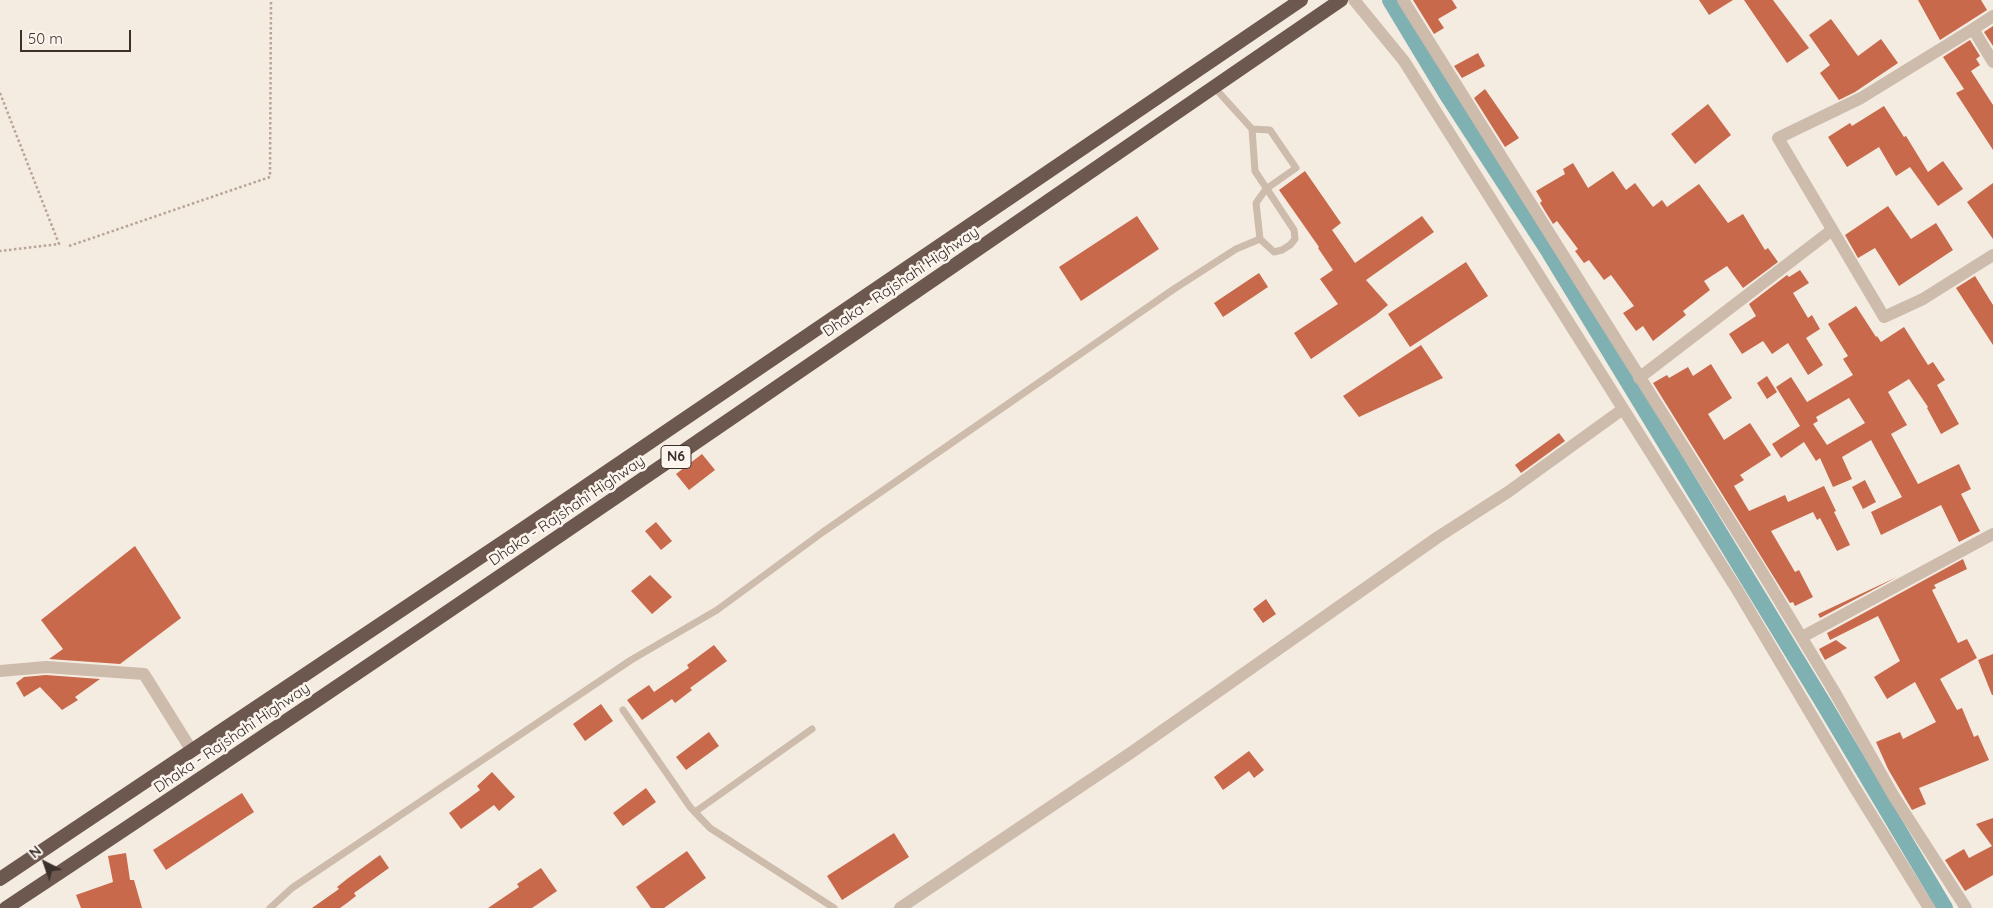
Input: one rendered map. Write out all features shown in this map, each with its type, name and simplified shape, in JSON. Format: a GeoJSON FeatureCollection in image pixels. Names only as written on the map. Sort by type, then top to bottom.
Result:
{"type":"FeatureCollection","features":[{"type":"Feature","properties":{"kind":"highway","name":"Dhaka - Rajshahi Highway"},"geometry":{"type":"LineString","coordinates":[[0,879],[516,534],[1302,0]]}},
{"type":"Feature","properties":{"kind":"highway","name":"Dhaka - Rajshahi Highway"},"geometry":{"type":"LineString","coordinates":[[6,908],[535,553],[1342,0]]}},
{"type":"Feature","properties":{"kind":"street"},"geometry":{"type":"LineString","coordinates":[[1354,0],[1404,61],[1736,588],[1853,785],[1929,908]]}},
{"type":"Feature","properties":{"kind":"street"},"geometry":{"type":"LineString","coordinates":[[1403,0],[1802,637],[1893,795],[1966,908]]}},
{"type":"Feature","properties":{"kind":"street"},"geometry":{"type":"LineString","coordinates":[[1993,16],[1861,98],[1778,138],[1884,317],[1923,300],[1993,255]]}},
{"type":"Feature","properties":{"kind":"street"},"geometry":{"type":"LineString","coordinates":[[1973,29],[1993,62]]}},
{"type":"Feature","properties":{"kind":"street"},"geometry":{"type":"LineString","coordinates":[[1639,378],[1832,230]]}},
{"type":"Feature","properties":{"kind":"street"},"geometry":{"type":"LineString","coordinates":[[900,908],[1132,752],[1438,537],[1508,492],[1623,409]]}},
{"type":"Feature","properties":{"kind":"street"},"geometry":{"type":"LineString","coordinates":[[1802,637],[1993,534]]}},
{"type":"Feature","properties":{"kind":"street"},"geometry":{"type":"LineString","coordinates":[[0,671],[46,668],[144,674],[192,751]]}},
{"type":"Feature","properties":{"kind":"lane"},"geometry":{"type":"LineString","coordinates":[[1214,87],[1252,129],[1255,171],[1266,189],[1294,230],[1295,239],[1290,245],[1274,252],[1260,239],[1256,203],[1266,189],[1296,168],[1270,130],[1252,129]]}},
{"type":"Feature","properties":{"kind":"lane"},"geometry":{"type":"LineString","coordinates":[[270,908],[292,888],[631,660],[717,610],[823,532],[1174,289],[1236,249],[1260,239]]}},
{"type":"Feature","properties":{"kind":"lane"},"geometry":{"type":"LineString","coordinates":[[623,710],[695,812],[710,828],[834,908]]}},
{"type":"Feature","properties":{"kind":"lane"},"geometry":{"type":"LineString","coordinates":[[695,812],[812,730]]}},
{"type":"Feature","properties":{"kind":"path"},"geometry":{"type":"LineString","coordinates":[[69,246],[270,177],[271,0]]}},
{"type":"Feature","properties":{"kind":"path"},"geometry":{"type":"LineString","coordinates":[[0,93],[59,244],[0,251]]}},
{"type":"Feature","properties":{"kind":"building"},"geometry":{"type":"Polygon","coordinates":[[[1413,0],[1452,0],[1457,8],[1438,19],[1444,28],[1434,34],[1413,0]]]}},
{"type":"Feature","properties":{"kind":"building"},"geometry":{"type":"Polygon","coordinates":[[[1699,0],[1733,0],[1709,15],[1699,0]]]}},
{"type":"Feature","properties":{"kind":"building"},"geometry":{"type":"Polygon","coordinates":[[[1744,0],[1773,0],[1809,48],[1787,63],[1744,0]]]}},
{"type":"Feature","properties":{"kind":"building"},"geometry":{"type":"Polygon","coordinates":[[[1918,0],[1981,0],[1987,10],[1940,40],[1918,0]]]}},
{"type":"Feature","properties":{"kind":"building"},"geometry":{"type":"Polygon","coordinates":[[[1831,19],[1858,56],[1881,39],[1898,63],[1855,92],[1839,100],[1820,73],[1830,65],[1809,35],[1831,19]]]}},
{"type":"Feature","properties":{"kind":"building"},"geometry":{"type":"Polygon","coordinates":[[[1993,26],[1993,46],[1984,32],[1993,26]]]}},
{"type":"Feature","properties":{"kind":"building"},"geometry":{"type":"Polygon","coordinates":[[[1970,40],[1980,56],[1976,59],[1980,65],[1971,71],[1993,105],[1993,150],[1956,93],[1964,89],[1943,57],[1970,40]]]}},
{"type":"Feature","properties":{"kind":"building"},"geometry":{"type":"Polygon","coordinates":[[[1478,53],[1485,66],[1462,78],[1454,66],[1478,53]]]}},
{"type":"Feature","properties":{"kind":"building"},"geometry":{"type":"Polygon","coordinates":[[[1485,89],[1519,138],[1505,147],[1474,98],[1485,89]]]}},
{"type":"Feature","properties":{"kind":"building"},"geometry":{"type":"Polygon","coordinates":[[[1708,104],[1731,135],[1695,164],[1671,134],[1708,104]]]}},
{"type":"Feature","properties":{"kind":"building"},"geometry":{"type":"Polygon","coordinates":[[[1884,106],[1904,137],[1906,136],[1928,172],[1943,161],[1963,189],[1938,206],[1910,167],[1896,176],[1879,147],[1847,167],[1828,137],[1850,123],[1852,126],[1884,106]]]}},
{"type":"Feature","properties":{"kind":"building"},"geometry":{"type":"Polygon","coordinates":[[[1573,163],[1588,188],[1613,171],[1626,190],[1635,183],[1653,207],[1662,200],[1667,207],[1699,184],[1728,223],[1743,214],[1765,250],[1768,248],[1778,262],[1743,288],[1727,266],[1704,281],[1710,290],[1683,311],[1686,315],[1653,341],[1643,326],[1636,331],[1623,313],[1634,306],[1611,275],[1604,280],[1589,260],[1584,263],[1575,251],[1578,249],[1557,221],[1553,224],[1540,203],[1542,201],[1536,191],[1565,174],[1563,169],[1573,163]]]}},
{"type":"Feature","properties":{"kind":"building"},"geometry":{"type":"Polygon","coordinates":[[[1305,171],[1341,223],[1332,230],[1355,263],[1422,216],[1434,232],[1366,280],[1388,305],[1311,359],[1294,333],[1338,304],[1320,279],[1333,270],[1279,190],[1305,171]]]}},
{"type":"Feature","properties":{"kind":"building"},"geometry":{"type":"Polygon","coordinates":[[[1993,183],[1993,239],[1967,202],[1993,183]]]}},
{"type":"Feature","properties":{"kind":"building"},"geometry":{"type":"Polygon","coordinates":[[[1888,206],[1911,239],[1936,223],[1953,250],[1899,286],[1875,248],[1858,258],[1845,235],[1888,206]]]}},
{"type":"Feature","properties":{"kind":"building"},"geometry":{"type":"Polygon","coordinates":[[[1137,216],[1159,249],[1081,301],[1059,267],[1137,216]]]}},
{"type":"Feature","properties":{"kind":"building"},"geometry":{"type":"Polygon","coordinates":[[[1466,262],[1488,296],[1410,347],[1388,314],[1466,262]]]}},
{"type":"Feature","properties":{"kind":"building"},"geometry":{"type":"Polygon","coordinates":[[[1800,270],[1809,283],[1793,293],[1808,318],[1812,315],[1820,329],[1806,338],[1823,365],[1808,375],[1788,343],[1772,354],[1763,341],[1742,354],[1729,334],[1756,316],[1749,304],[1787,275],[1789,277],[1800,270]]]}},
{"type":"Feature","properties":{"kind":"building"},"geometry":{"type":"Polygon","coordinates":[[[1259,273],[1268,287],[1223,317],[1214,303],[1259,273]]]}},
{"type":"Feature","properties":{"kind":"building"},"geometry":{"type":"Polygon","coordinates":[[[1975,276],[1993,305],[1993,345],[1956,288],[1975,276]]]}},
{"type":"Feature","properties":{"kind":"building"},"geometry":{"type":"Polygon","coordinates":[[[1856,306],[1881,342],[1904,327],[1928,365],[1933,362],[1945,380],[1937,385],[1959,424],[1941,434],[1928,407],[1909,379],[1888,392],[1907,425],[1891,434],[1918,484],[1959,464],[1971,489],[1961,494],[1980,531],[1959,542],[1941,505],[1881,535],[1871,512],[1902,497],[1871,440],[1842,457],[1852,479],[1833,487],[1820,458],[1816,461],[1804,442],[1781,458],[1772,444],[1800,426],[1776,387],[1791,377],[1807,402],[1853,375],[1843,359],[1848,356],[1828,324],[1856,306]],[[1849,398],[1816,417],[1818,421],[1813,424],[1827,445],[1865,423],[1849,398]]]}},
{"type":"Feature","properties":{"kind":"building"},"geometry":{"type":"Polygon","coordinates":[[[1421,345],[1443,378],[1359,417],[1343,396],[1421,345]]]}},
{"type":"Feature","properties":{"kind":"building"},"geometry":{"type":"Polygon","coordinates":[[[1711,364],[1732,398],[1708,414],[1724,440],[1750,423],[1771,455],[1740,475],[1744,480],[1734,486],[1749,511],[1785,495],[1788,502],[1824,486],[1850,545],[1837,551],[1820,518],[1817,520],[1813,512],[1771,531],[1795,572],[1799,570],[1813,597],[1795,606],[1793,602],[1790,603],[1653,383],[1667,375],[1669,378],[1688,367],[1693,376],[1711,364]]]}},
{"type":"Feature","properties":{"kind":"building"},"geometry":{"type":"Polygon","coordinates":[[[1767,376],[1777,392],[1767,399],[1757,383],[1767,376]]]}},
{"type":"Feature","properties":{"kind":"building"},"geometry":{"type":"Polygon","coordinates":[[[1559,433],[1565,441],[1521,473],[1515,465],[1559,433]]]}},
{"type":"Feature","properties":{"kind":"building"},"geometry":{"type":"Polygon","coordinates":[[[702,454],[715,470],[689,490],[676,474],[702,454]]]}},
{"type":"Feature","properties":{"kind":"building"},"geometry":{"type":"Polygon","coordinates":[[[1865,480],[1876,502],[1863,509],[1852,487],[1865,480]]]}},
{"type":"Feature","properties":{"kind":"building"},"geometry":{"type":"Polygon","coordinates":[[[656,522],[672,541],[661,550],[645,531],[656,522]]]}},
{"type":"Feature","properties":{"kind":"building"},"geometry":{"type":"Polygon","coordinates":[[[135,546],[181,618],[120,664],[49,659],[63,649],[41,620],[135,546]]]}},
{"type":"Feature","properties":{"kind":"building"},"geometry":{"type":"Polygon","coordinates":[[[1963,559],[1967,569],[1934,585],[1936,588],[1932,590],[1958,643],[1967,639],[1977,658],[1940,679],[1957,710],[1962,708],[1974,737],[1978,735],[1989,760],[1919,788],[1926,804],[1912,810],[1888,769],[1876,742],[1900,732],[1903,739],[1936,722],[1915,682],[1887,699],[1874,677],[1900,661],[1878,616],[1830,640],[1827,633],[1963,559]]]}},
{"type":"Feature","properties":{"kind":"building"},"geometry":{"type":"Polygon","coordinates":[[[650,575],[672,597],[652,614],[631,591],[650,575]]]}},
{"type":"Feature","properties":{"kind":"building"},"geometry":{"type":"Polygon","coordinates":[[[1897,577],[1820,618],[1818,614],[1897,577]]]}},
{"type":"Feature","properties":{"kind":"building"},"geometry":{"type":"Polygon","coordinates":[[[1266,599],[1276,614],[1263,623],[1253,609],[1266,599]]]}},
{"type":"Feature","properties":{"kind":"building"},"geometry":{"type":"Polygon","coordinates":[[[1836,640],[1847,648],[1825,660],[1819,649],[1836,640]]]}},
{"type":"Feature","properties":{"kind":"building"},"geometry":{"type":"Polygon","coordinates":[[[714,645],[727,661],[690,688],[692,690],[675,703],[672,699],[642,720],[627,700],[649,685],[654,692],[689,668],[687,665],[714,645]]]}},
{"type":"Feature","properties":{"kind":"building"},"geometry":{"type":"Polygon","coordinates":[[[1993,654],[1993,695],[1992,695],[1978,660],[1993,654]]]}},
{"type":"Feature","properties":{"kind":"building"},"geometry":{"type":"Polygon","coordinates":[[[46,675],[100,679],[75,697],[78,700],[62,710],[40,687],[24,697],[16,683],[24,677],[46,675]]]}},
{"type":"Feature","properties":{"kind":"building"},"geometry":{"type":"Polygon","coordinates":[[[601,704],[613,721],[585,741],[573,724],[601,704]]]}},
{"type":"Feature","properties":{"kind":"building"},"geometry":{"type":"Polygon","coordinates":[[[709,732],[719,746],[686,770],[676,757],[709,732]]]}},
{"type":"Feature","properties":{"kind":"building"},"geometry":{"type":"Polygon","coordinates":[[[1249,751],[1264,770],[1254,778],[1249,771],[1223,790],[1214,777],[1249,751]]]}},
{"type":"Feature","properties":{"kind":"building"},"geometry":{"type":"Polygon","coordinates":[[[492,772],[515,797],[499,811],[494,805],[461,829],[449,813],[480,790],[477,786],[492,772]]]}},
{"type":"Feature","properties":{"kind":"building"},"geometry":{"type":"Polygon","coordinates":[[[646,788],[656,802],[623,826],[613,813],[646,788]]]}},
{"type":"Feature","properties":{"kind":"building"},"geometry":{"type":"Polygon","coordinates":[[[242,793],[254,812],[166,870],[153,850],[242,793]]]}},
{"type":"Feature","properties":{"kind":"building"},"geometry":{"type":"Polygon","coordinates":[[[1993,818],[1993,875],[1965,891],[1945,860],[1964,849],[1969,858],[1992,846],[1976,824],[1993,818]]]}},
{"type":"Feature","properties":{"kind":"building"},"geometry":{"type":"Polygon","coordinates":[[[894,833],[909,857],[842,900],[827,876],[894,833]]]}},
{"type":"Feature","properties":{"kind":"building"},"geometry":{"type":"Polygon","coordinates":[[[687,851],[706,878],[664,908],[651,908],[636,887],[687,851]]]}},
{"type":"Feature","properties":{"kind":"building"},"geometry":{"type":"Polygon","coordinates":[[[126,853],[130,880],[134,880],[142,908],[81,908],[76,895],[113,882],[108,856],[126,853]]]}},
{"type":"Feature","properties":{"kind":"building"},"geometry":{"type":"Polygon","coordinates":[[[380,855],[389,868],[354,893],[356,896],[340,908],[312,908],[339,889],[337,887],[380,855]]]}},
{"type":"Feature","properties":{"kind":"building"},"geometry":{"type":"Polygon","coordinates":[[[541,868],[557,891],[532,908],[488,908],[519,887],[517,884],[541,868]]]}},
{"type":"Feature","properties":{"kind":"waterway"},"geometry":{"type":"LineString","coordinates":[[1390,0],[1449,98],[1549,252],[1825,706],[1945,908]]}}]}
